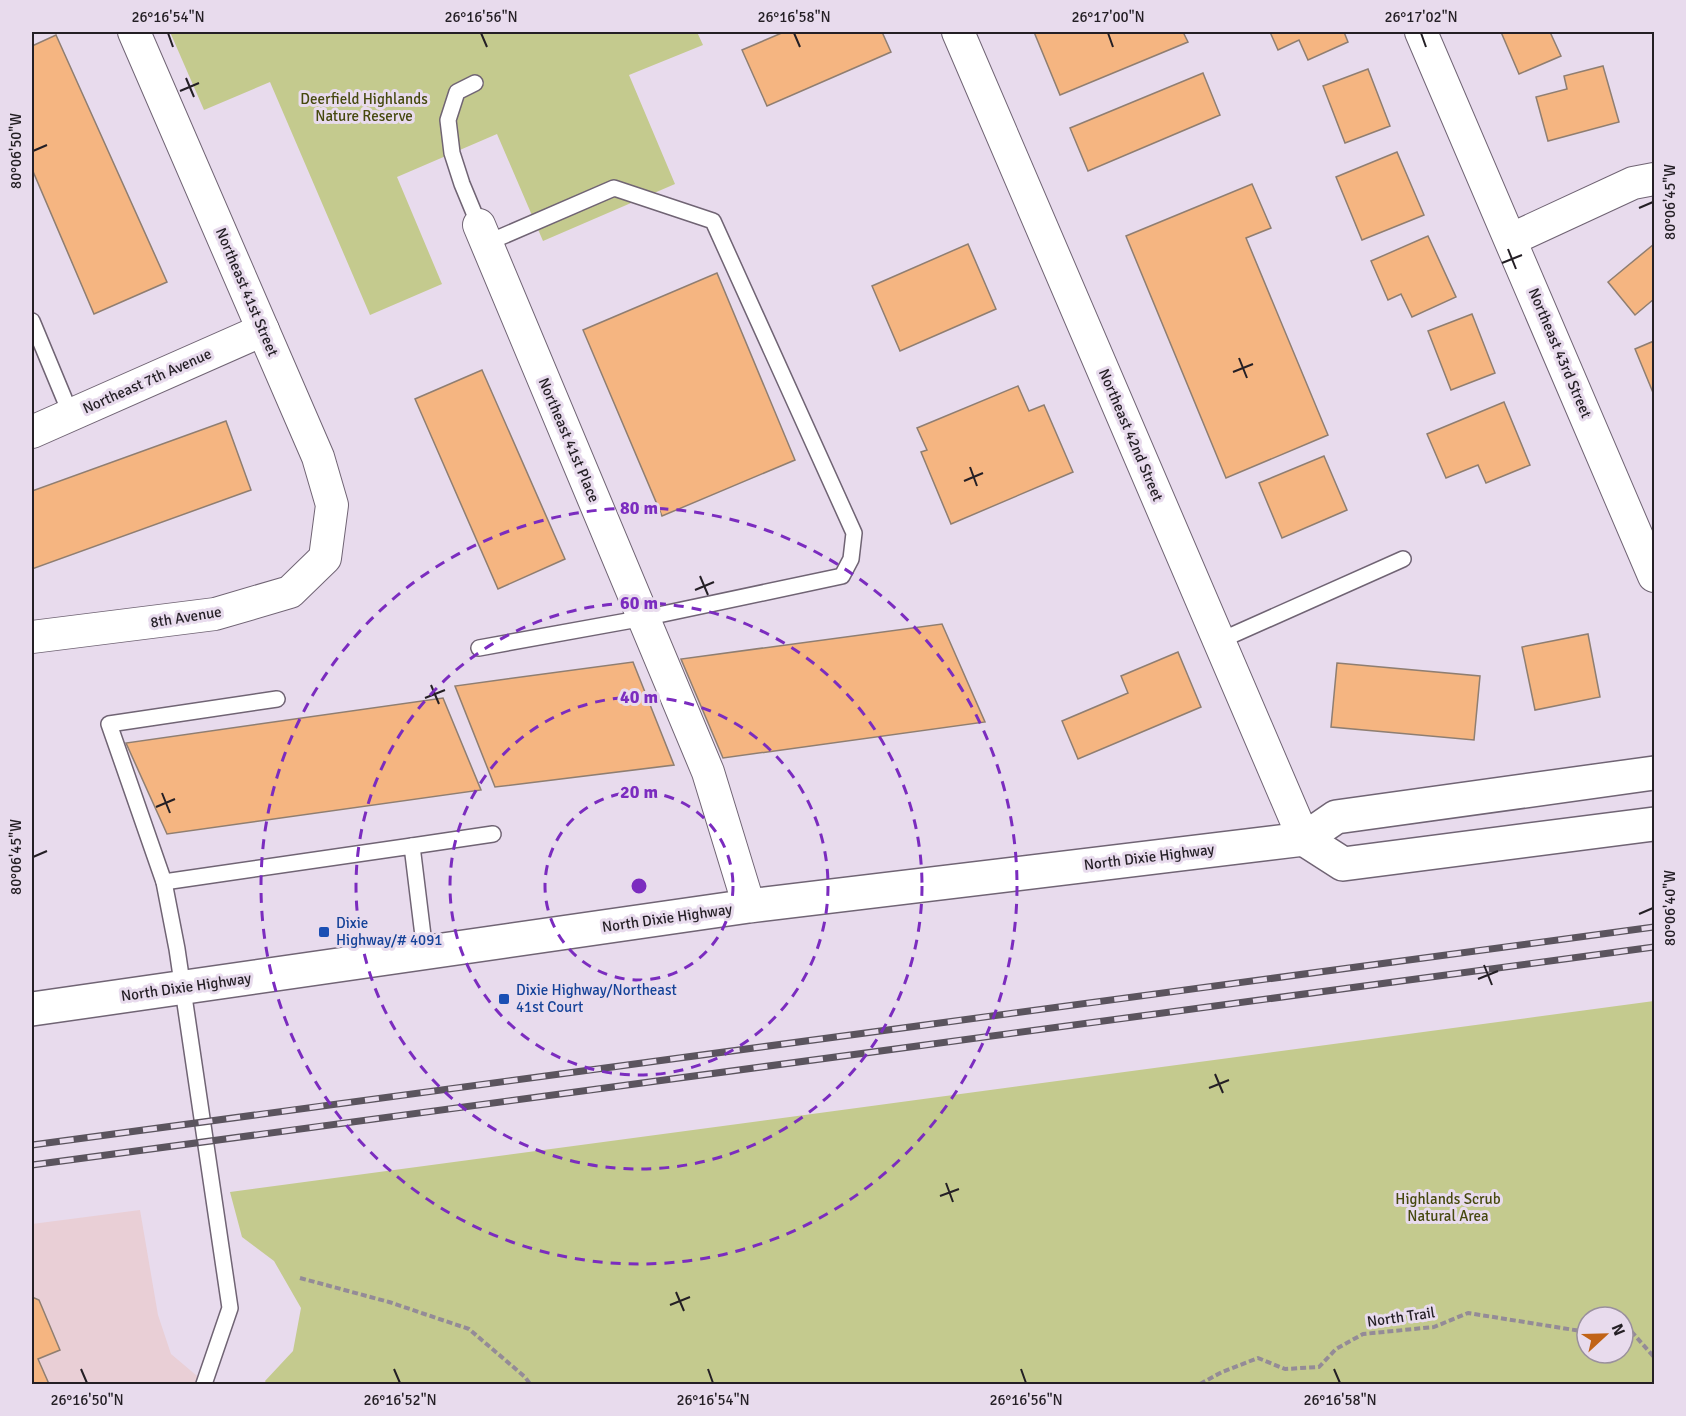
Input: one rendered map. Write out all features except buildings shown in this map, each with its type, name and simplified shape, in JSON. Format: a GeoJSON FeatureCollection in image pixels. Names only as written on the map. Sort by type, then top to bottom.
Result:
{"type":"FeatureCollection","features":[{"type":"Feature","properties":{"kind":"main road","name":"North Dixie Highway"},"geometry":{"type":"LineString","coordinates":[[32,1009],[749,906],[1304,838],[1336,817],[1654,773]]}},
{"type":"Feature","properties":{"kind":"main road"},"geometry":{"type":"LineString","coordinates":[[1304,838],[1343,864],[1654,824]]}},
{"type":"Feature","properties":{"kind":"street","name":"Northeast 41st Street"},"geometry":{"type":"LineString","coordinates":[[134,32],[318,457],[332,505],[325,558]]}},
{"type":"Feature","properties":{"kind":"street","name":"Northeast 42nd Street"},"geometry":{"type":"LineString","coordinates":[[958,32],[1304,838]]}},
{"type":"Feature","properties":{"kind":"street","name":"Northeast 43rd Street"},"geometry":{"type":"LineString","coordinates":[[1421,32],[1512,239],[1654,576]]}},
{"type":"Feature","properties":{"kind":"street"},"geometry":{"type":"LineString","coordinates":[[1512,239],[1633,183],[1654,179]]}},
{"type":"Feature","properties":{"kind":"street","name":"Northeast 41st Place"},"geometry":{"type":"LineString","coordinates":[[483,234],[708,772],[749,906]]}},
{"type":"Feature","properties":{"kind":"street","name":"Northeast 7th Avenue"},"geometry":{"type":"LineString","coordinates":[[32,432],[263,330]]}},
{"type":"Feature","properties":{"kind":"street","name":"8th Avenue"},"geometry":{"type":"LineString","coordinates":[[32,637],[215,614],[290,592],[325,558]]}},
{"type":"Feature","properties":{"kind":"lane","name":"Northeast 41st Place"},"geometry":{"type":"LineString","coordinates":[[475,83],[457,92],[448,120],[452,153],[483,234]]}},
{"type":"Feature","properties":{"kind":"lane"},"geometry":{"type":"LineString","coordinates":[[478,648],[644,618],[842,576],[851,559],[854,533],[712,221],[614,188],[483,234]]}},
{"type":"Feature","properties":{"kind":"lane"},"geometry":{"type":"LineString","coordinates":[[32,321],[70,415]]}},
{"type":"Feature","properties":{"kind":"lane"},"geometry":{"type":"LineString","coordinates":[[1219,641],[1403,559]]}},
{"type":"Feature","properties":{"kind":"lane"},"geometry":{"type":"LineString","coordinates":[[204,1384],[230,1308],[183,987],[164,882],[109,724],[277,699]]}},
{"type":"Feature","properties":{"kind":"lane"},"geometry":{"type":"LineString","coordinates":[[164,882],[493,834]]}},
{"type":"Feature","properties":{"kind":"lane"},"geometry":{"type":"LineString","coordinates":[[412,846],[425,952]]}},
{"type":"Feature","properties":{"kind":"path"},"geometry":{"type":"LineString","coordinates":[[300,1278],[389,1302],[469,1329],[525,1377],[530,1384]]}},
{"type":"Feature","properties":{"kind":"path","name":"North Trail"},"geometry":{"type":"LineString","coordinates":[[1200,1384],[1222,1372],[1258,1358],[1285,1369],[1319,1367],[1336,1349],[1363,1334],[1434,1328],[1468,1313],[1575,1330]]}},
{"type":"Feature","properties":{"kind":"path"},"geometry":{"type":"LineString","coordinates":[[1635,1336],[1654,1357]]}},
{"type":"Feature","properties":{"kind":"shaded area"},"geometry":{"type":"Polygon","coordinates":[[[140,1210],[158,1315],[171,1354],[203,1381],[214,1384],[32,1384],[32,1224],[140,1210]]]}},
{"type":"Feature","properties":{"kind":"green space","name":"Deerfield Highlands Nature Reserve"},"geometry":{"type":"Polygon","coordinates":[[[170,32],[697,32],[703,45],[629,75],[675,184],[543,241],[497,134],[397,177],[442,284],[370,315],[270,82],[204,110],[170,32]]]}},
{"type":"Feature","properties":{"kind":"green space","name":"Highlands Scrub Natural Area"},"geometry":{"type":"Polygon","coordinates":[[[1654,1001],[1654,1384],[267,1384],[265,1381],[293,1351],[301,1308],[274,1261],[242,1237],[230,1192],[1654,1001]]]}},
{"type":"Feature","properties":{"kind":"railway"},"geometry":{"type":"LineString","coordinates":[[32,1145],[1654,927]]}},
{"type":"Feature","properties":{"kind":"railway"},"geometry":{"type":"LineString","coordinates":[[32,1165],[1654,947]]}},
{"type":"Feature","properties":{"kind":"place","name":"Dixie Highway/# 4091"},"geometry":{"type":"Point","coordinates":[324,932]}},
{"type":"Feature","properties":{"kind":"place","name":"Dixie Highway/Northeast 41st Court"},"geometry":{"type":"Point","coordinates":[504,999]}}]}
